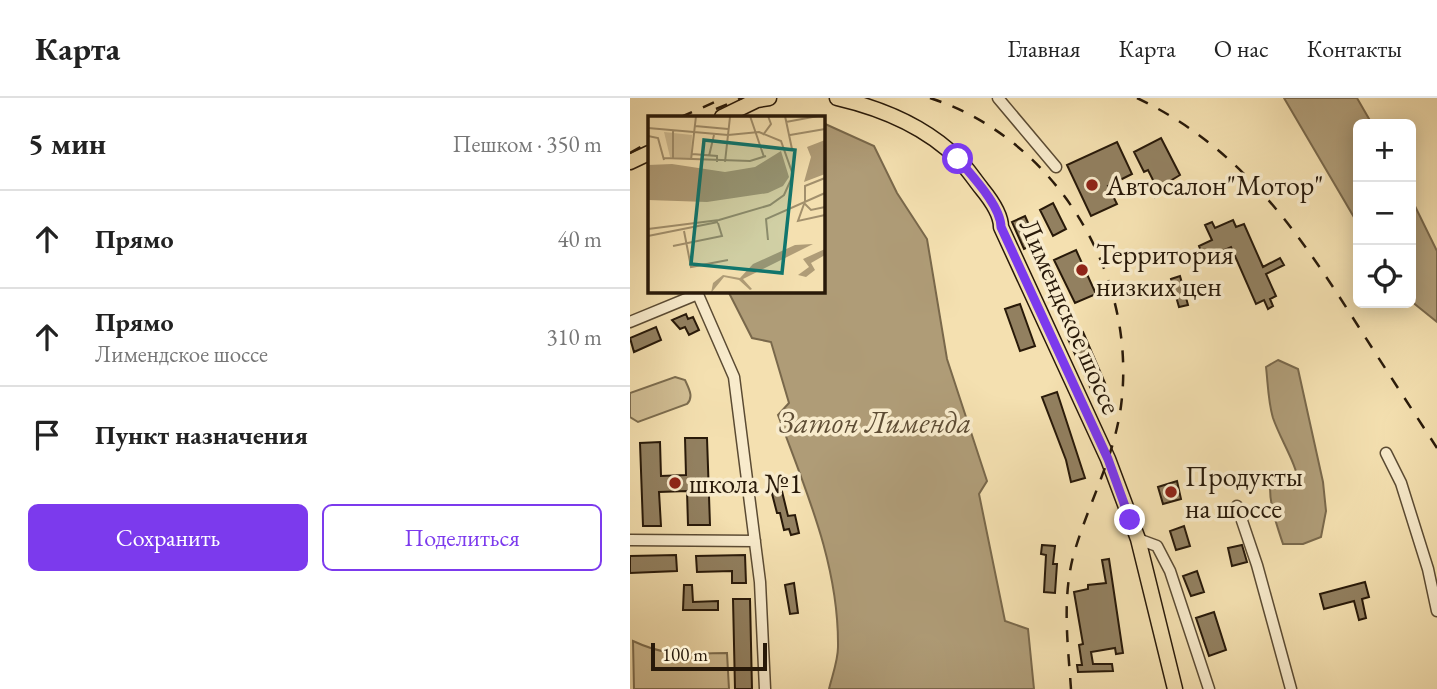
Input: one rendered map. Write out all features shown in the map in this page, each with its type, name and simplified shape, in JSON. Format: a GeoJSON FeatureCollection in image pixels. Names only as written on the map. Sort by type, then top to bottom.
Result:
{"type":"FeatureCollection","features":[{"type":"Feature","properties":{"kind":"main road"},"geometry":{"type":"LineString","coordinates":[[724,116],[757,100],[769,98]]}},
{"type":"Feature","properties":{"kind":"main road","name":"Лимендское шоссе"},"geometry":{"type":"LineString","coordinates":[[837,98],[890,114],[929,137],[958,159],[986,194],[1001,219],[1001,227],[1108,459],[1138,539],[1175,689]]}},
{"type":"Feature","properties":{"kind":"main road"},"geometry":{"type":"LineString","coordinates":[[630,162],[648,153]]}},
{"type":"Feature","properties":{"kind":"street"},"geometry":{"type":"LineString","coordinates":[[998,98],[1056,167]]}},
{"type":"Feature","properties":{"kind":"street"},"geometry":{"type":"LineString","coordinates":[[630,322],[697,292],[733,377],[761,595],[765,689]]}},
{"type":"Feature","properties":{"kind":"street"},"geometry":{"type":"LineString","coordinates":[[1385,453],[1401,483],[1428,569],[1437,611]]}},
{"type":"Feature","properties":{"kind":"street"},"geometry":{"type":"LineString","coordinates":[[1237,506],[1257,565],[1292,689]]}},
{"type":"Feature","properties":{"kind":"street"},"geometry":{"type":"LineString","coordinates":[[1138,539],[1157,546],[1170,571],[1209,689]]}},
{"type":"Feature","properties":{"kind":"street"},"geometry":{"type":"LineString","coordinates":[[630,540],[755,541]]}},
{"type":"Feature","properties":{"kind":"shaded area"},"geometry":{"type":"Polygon","coordinates":[[[675,377],[685,380],[690,396],[687,404],[638,422],[630,417],[630,393],[675,377]]]}},
{"type":"Feature","properties":{"kind":"shaded area"},"geometry":{"type":"Polygon","coordinates":[[[633,641],[669,652],[727,653],[729,689],[634,689],[633,641]]]}},
{"type":"Feature","properties":{"kind":"water"},"geometry":{"type":"Polygon","coordinates":[[[1284,98],[1357,98],[1369,119],[1353,119],[1353,215],[1284,98]]]}},
{"type":"Feature","properties":{"kind":"water","name":"Затон Лименда"},"geometry":{"type":"Polygon","coordinates":[[[824,123],[874,146],[897,193],[927,239],[947,359],[987,481],[979,494],[1005,621],[1028,629],[1034,689],[829,689],[838,647],[837,617],[827,558],[810,500],[778,415],[789,403],[771,342],[752,338],[729,292],[824,292],[824,123]]]}},
{"type":"Feature","properties":{"kind":"water"},"geometry":{"type":"Polygon","coordinates":[[[1416,208],[1437,251],[1437,322],[1416,305],[1416,208]]]}},
{"type":"Feature","properties":{"kind":"water"},"geometry":{"type":"Polygon","coordinates":[[[1278,360],[1298,369],[1323,482],[1326,511],[1321,537],[1303,544],[1283,544],[1271,501],[1271,473],[1278,475],[1294,489],[1300,487],[1270,405],[1266,367],[1278,360]]]}},
{"type":"Feature","properties":{"kind":"building"},"geometry":{"type":"Polygon","coordinates":[[[1161,138],[1180,175],[1162,186],[1164,192],[1155,197],[1151,189],[1156,186],[1148,170],[1144,172],[1134,152],[1161,138]]]}},
{"type":"Feature","properties":{"kind":"building","name":"Автосалон\"Мотор\""},"geometry":{"type":"Polygon","coordinates":[[[1117,142],[1132,174],[1108,186],[1117,204],[1091,216],[1067,165],[1117,142]]]}},
{"type":"Feature","properties":{"kind":"building"},"geometry":{"type":"Polygon","coordinates":[[[1053,203],[1066,229],[1053,236],[1040,210],[1053,203]]]}},
{"type":"Feature","properties":{"kind":"building"},"geometry":{"type":"Polygon","coordinates":[[[1025,216],[1037,243],[1024,249],[1012,222],[1025,216]]]}},
{"type":"Feature","properties":{"kind":"building"},"geometry":{"type":"Polygon","coordinates":[[[1233,220],[1236,227],[1244,224],[1263,267],[1280,258],[1284,265],[1266,274],[1276,296],[1270,299],[1273,306],[1268,309],[1264,300],[1256,304],[1231,247],[1204,259],[1199,246],[1212,240],[1205,225],[1212,222],[1215,228],[1233,220]]]}},
{"type":"Feature","properties":{"kind":"building"},"geometry":{"type":"Polygon","coordinates":[[[1076,250],[1096,294],[1075,303],[1054,260],[1076,250]]]}},
{"type":"Feature","properties":{"kind":"building"},"geometry":{"type":"Polygon","coordinates":[[[1180,276],[1188,305],[1179,307],[1171,279],[1180,276]]]}},
{"type":"Feature","properties":{"kind":"building"},"geometry":{"type":"Polygon","coordinates":[[[1020,304],[1035,346],[1020,351],[1005,309],[1020,304]]]}},
{"type":"Feature","properties":{"kind":"building"},"geometry":{"type":"Polygon","coordinates":[[[686,314],[688,319],[693,317],[699,330],[689,335],[685,327],[680,329],[672,320],[686,314]]]}},
{"type":"Feature","properties":{"kind":"building"},"geometry":{"type":"Polygon","coordinates":[[[656,327],[661,340],[634,352],[630,338],[656,327]]]}},
{"type":"Feature","properties":{"kind":"building"},"geometry":{"type":"Polygon","coordinates":[[[1083,332],[1105,383],[1091,389],[1068,339],[1083,332]]]}},
{"type":"Feature","properties":{"kind":"building"},"geometry":{"type":"Polygon","coordinates":[[[1057,392],[1085,478],[1071,482],[1066,460],[1042,397],[1057,392]]]}},
{"type":"Feature","properties":{"kind":"building","name":"школа №1"},"geometry":{"type":"Polygon","coordinates":[[[685,438],[707,438],[710,525],[688,525],[687,491],[659,492],[661,526],[643,526],[640,443],[660,442],[661,476],[686,475],[685,438]]]}},
{"type":"Feature","properties":{"kind":"building"},"geometry":{"type":"Polygon","coordinates":[[[779,479],[788,516],[795,515],[799,533],[791,535],[789,529],[784,530],[780,513],[777,513],[769,482],[779,479]]]}},
{"type":"Feature","properties":{"kind":"building"},"geometry":{"type":"Polygon","coordinates":[[[1177,481],[1181,499],[1163,504],[1158,487],[1177,481]]]}},
{"type":"Feature","properties":{"kind":"building"},"geometry":{"type":"Polygon","coordinates":[[[1184,526],[1190,546],[1176,550],[1170,531],[1184,526]]]}},
{"type":"Feature","properties":{"kind":"building"},"geometry":{"type":"Polygon","coordinates":[[[1042,545],[1055,546],[1055,593],[1044,592],[1046,555],[1041,554],[1042,545]]]}},
{"type":"Feature","properties":{"kind":"building"},"geometry":{"type":"Polygon","coordinates":[[[1242,545],[1247,562],[1232,566],[1228,548],[1242,545]]]}},
{"type":"Feature","properties":{"kind":"building"},"geometry":{"type":"Polygon","coordinates":[[[676,555],[677,571],[630,573],[630,556],[676,555]]]}},
{"type":"Feature","properties":{"kind":"building"},"geometry":{"type":"Polygon","coordinates":[[[745,555],[746,583],[732,583],[732,571],[697,572],[696,556],[745,555]]]}},
{"type":"Feature","properties":{"kind":"building"},"geometry":{"type":"Polygon","coordinates":[[[1109,559],[1123,653],[1116,654],[1115,648],[1091,652],[1093,664],[1112,664],[1113,671],[1078,672],[1077,665],[1082,665],[1079,645],[1083,644],[1074,592],[1088,589],[1088,585],[1106,583],[1102,560],[1109,559]]]}},
{"type":"Feature","properties":{"kind":"building"},"geometry":{"type":"Polygon","coordinates":[[[1197,571],[1204,592],[1191,596],[1183,576],[1197,571]]]}},
{"type":"Feature","properties":{"kind":"building"},"geometry":{"type":"Polygon","coordinates":[[[1365,582],[1369,597],[1362,599],[1366,618],[1359,620],[1354,601],[1324,609],[1320,594],[1365,582]]]}},
{"type":"Feature","properties":{"kind":"building"},"geometry":{"type":"Polygon","coordinates":[[[794,583],[798,613],[790,614],[785,585],[794,583]]]}},
{"type":"Feature","properties":{"kind":"building"},"geometry":{"type":"Polygon","coordinates":[[[684,585],[692,585],[693,602],[718,601],[718,610],[683,610],[684,585]]]}},
{"type":"Feature","properties":{"kind":"building"},"geometry":{"type":"Polygon","coordinates":[[[733,599],[750,599],[752,689],[735,689],[733,599]]]}},
{"type":"Feature","properties":{"kind":"building"},"geometry":{"type":"Polygon","coordinates":[[[1214,612],[1226,650],[1209,656],[1196,618],[1214,612]]]}},
{"type":"Feature","properties":{"kind":"railway"},"geometry":{"type":"LineString","coordinates":[[683,116],[724,98]]}},
{"type":"Feature","properties":{"kind":"railway"},"geometry":{"type":"LineString","coordinates":[[716,109],[742,98]]}},
{"type":"Feature","properties":{"kind":"railway"},"geometry":{"type":"LineString","coordinates":[[930,98],[975,118],[1016,145],[1051,179],[1079,219],[1102,262],[1116,309],[1123,357],[1121,406],[1113,445],[1073,557],[1067,623],[1071,689]]}},
{"type":"Feature","properties":{"kind":"railway"},"geometry":{"type":"LineString","coordinates":[[1137,98],[1205,140],[1234,165],[1286,221],[1331,284],[1437,448]]}},
{"type":"Feature","properties":{"kind":"railway"},"geometry":{"type":"LineString","coordinates":[[630,153],[648,143]]}},
{"type":"Feature","properties":{"kind":"place","name":"Автосалон\"Мотор\""},"geometry":{"type":"Point","coordinates":[1092,185]}},
{"type":"Feature","properties":{"kind":"place","name":"Территория низких цен"},"geometry":{"type":"Point","coordinates":[1082,270]}},
{"type":"Feature","properties":{"kind":"place","name":"школа №1"},"geometry":{"type":"Point","coordinates":[675,483]}},
{"type":"Feature","properties":{"kind":"place","name":"Продукты на шоссе"},"geometry":{"type":"Point","coordinates":[1171,492]}},
{"type":"Feature","properties":{"kind":"route"},"geometry":{"type":"LineString","coordinates":[[958,159],[986,194],[1001,219],[1001,227],[1108,459],[1130,520]]}}]}
